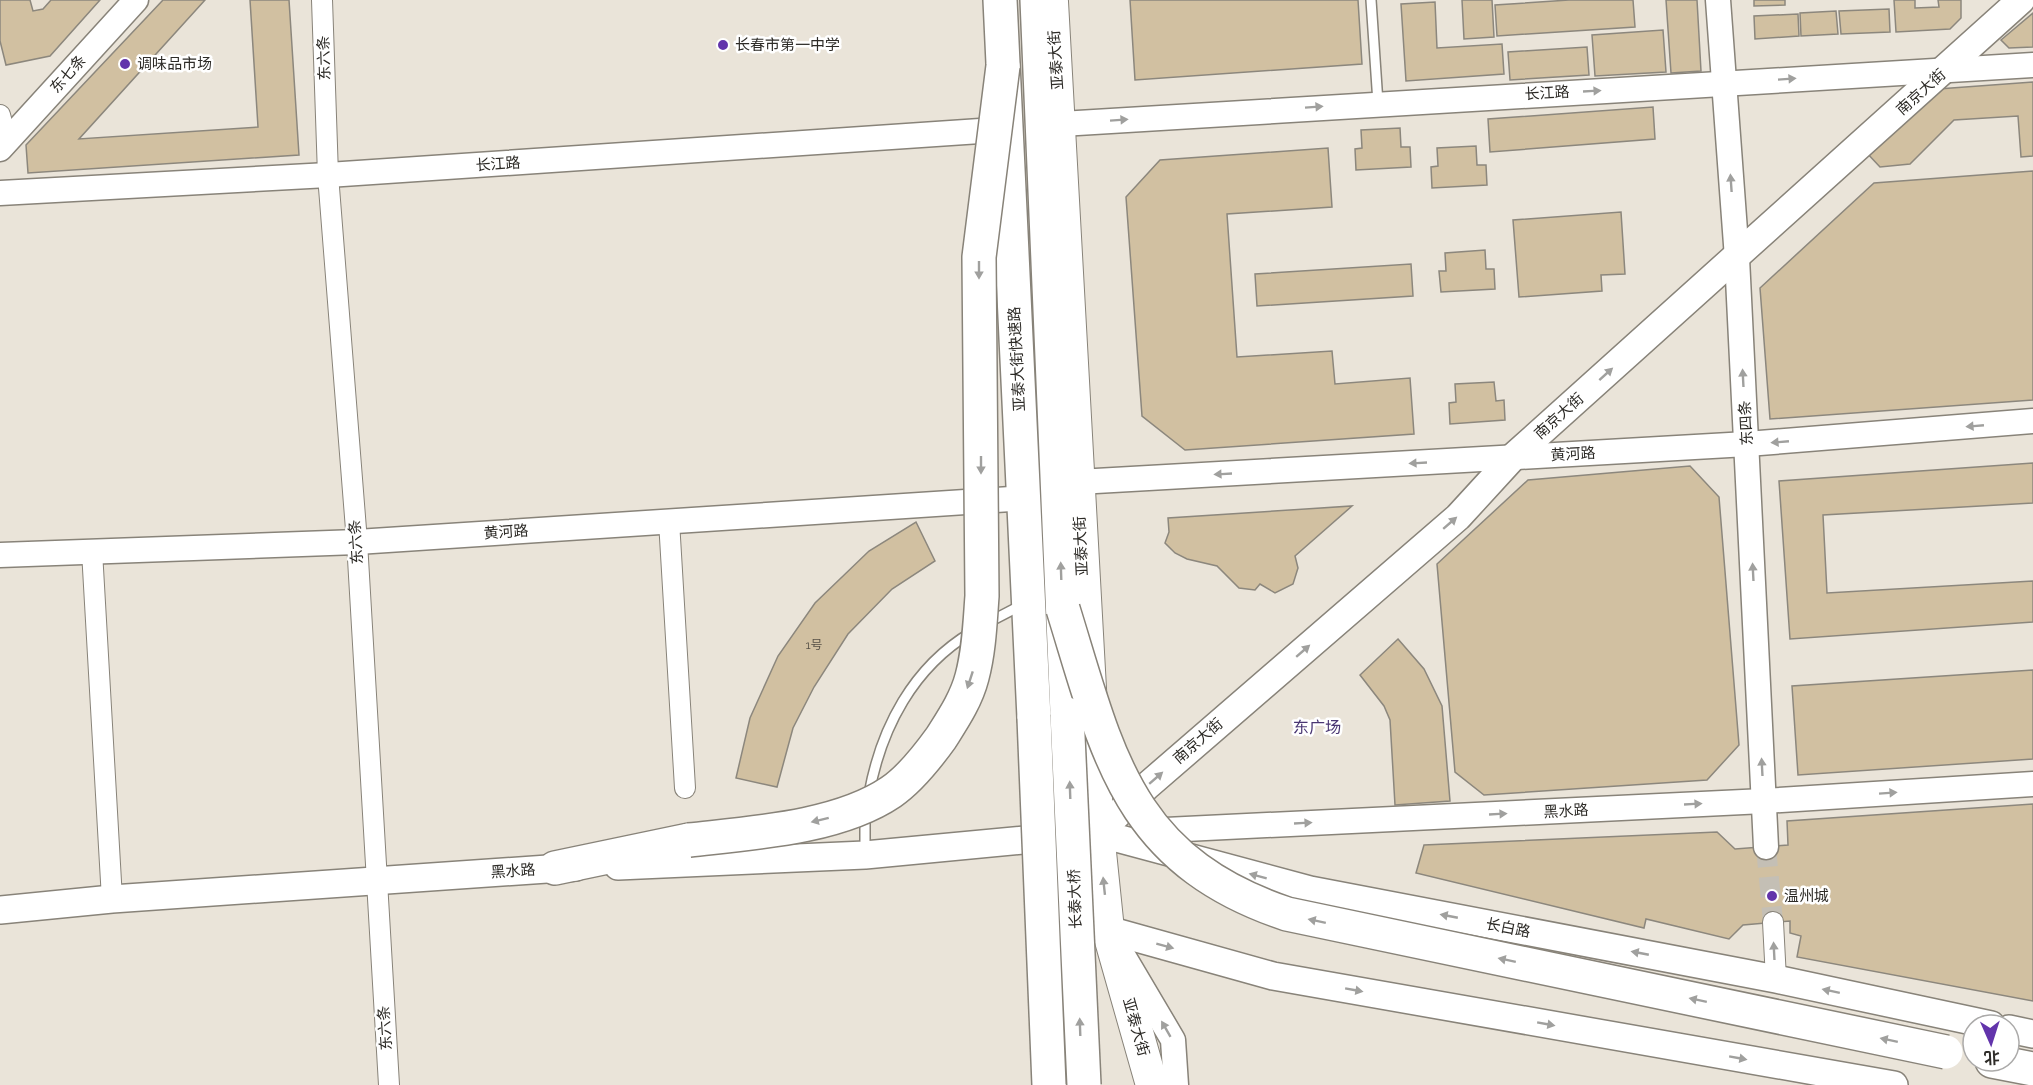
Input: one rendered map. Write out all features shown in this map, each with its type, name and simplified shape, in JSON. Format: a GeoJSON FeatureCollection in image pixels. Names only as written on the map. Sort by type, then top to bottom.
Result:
{"type":"FeatureCollection","features":[{"type":"Feature","properties":{"kind":"highway","name":"亚泰大街快速路"},"geometry":{"type":"LineString","coordinates":[[1000,0],[1049,1085]]}},
{"type":"Feature","properties":{"kind":"highway"},"geometry":{"type":"LineString","coordinates":[[1037,0],[1063,609],[1106,748],[1143,815],[1192,868],[1247,901],[1287,914],[1960,1055]]}},
{"type":"Feature","properties":{"kind":"highway"},"geometry":{"type":"LineString","coordinates":[[555,868],[689,840],[785,829],[836,816],[892,792],[934,747],[957,713],[971,679],[978,647],[982,596],[979,257],[1003,66]]}},
{"type":"Feature","properties":{"kind":"highway","name":"长泰大桥"},"geometry":{"type":"LineString","coordinates":[[1063,609],[1084,1085]]}},
{"type":"Feature","properties":{"kind":"main road"},"geometry":{"type":"LineString","coordinates":[[988,0],[1027,841],[1056,1085]]}},
{"type":"Feature","properties":{"kind":"main road","name":"亚泰大街"},"geometry":{"type":"LineString","coordinates":[[1052,0],[1061,124],[1098,833],[1108,930],[1152,1085]]}},
{"type":"Feature","properties":{"kind":"main road","name":"南京大街"},"geometry":{"type":"LineString","coordinates":[[1098,833],[1147,786],[1458,517],[1513,457],[1737,258],[2021,0]]}},
{"type":"Feature","properties":{"kind":"main road","name":"长白路"},"geometry":{"type":"LineString","coordinates":[[1027,841],[1098,833],[1310,890],[1776,979],[1961,1019]]}},
{"type":"Feature","properties":{"kind":"main road","name":"黑水路"},"geometry":{"type":"LineString","coordinates":[[0,910],[555,868],[866,855],[1027,841]]}},
{"type":"Feature","properties":{"kind":"main road"},"geometry":{"type":"LineString","coordinates":[[1108,930],[1273,976],[1894,1085]]}},
{"type":"Feature","properties":{"kind":"street","name":"东七条"},"geometry":{"type":"LineString","coordinates":[[3,145],[136,0]]}},
{"type":"Feature","properties":{"kind":"street","name":"东六条"},"geometry":{"type":"LineString","coordinates":[[322,0],[328,175],[357,542],[389,1085]]}},
{"type":"Feature","properties":{"kind":"street","name":"东四条"},"geometry":{"type":"LineString","coordinates":[[1718,0],[1737,258],[1766,847]]}},
{"type":"Feature","properties":{"kind":"street","name":"长江路"},"geometry":{"type":"LineString","coordinates":[[1061,124],[2033,65]]}},
{"type":"Feature","properties":{"kind":"street"},"geometry":{"type":"LineString","coordinates":[[0,115],[3,145]]}},
{"type":"Feature","properties":{"kind":"street","name":"长江路"},"geometry":{"type":"LineString","coordinates":[[0,193],[328,175],[995,130]]}},
{"type":"Feature","properties":{"kind":"street","name":"黄河路"},"geometry":{"type":"LineString","coordinates":[[1078,482],[1747,444],[2033,421]]}},
{"type":"Feature","properties":{"kind":"street","name":"黄河路"},"geometry":{"type":"LineString","coordinates":[[0,555],[357,542],[1011,499]]}},
{"type":"Feature","properties":{"kind":"street"},"geometry":{"type":"LineString","coordinates":[[669,521],[685,788]]}},
{"type":"Feature","properties":{"kind":"street"},"geometry":{"type":"LineString","coordinates":[[92,551],[112,900]]}},
{"type":"Feature","properties":{"kind":"street","name":"黑水路"},"geometry":{"type":"LineString","coordinates":[[1098,833],[1764,801],[2033,784]]}},
{"type":"Feature","properties":{"kind":"street"},"geometry":{"type":"LineString","coordinates":[[1027,841],[1038,1085]]}},
{"type":"Feature","properties":{"kind":"street"},"geometry":{"type":"LineString","coordinates":[[1773,922],[1776,979]]}},
{"type":"Feature","properties":{"kind":"street"},"geometry":{"type":"LineString","coordinates":[[1108,930],[1173,1040],[1176,1085]]}},
{"type":"Feature","properties":{"kind":"lane"},"geometry":{"type":"LineString","coordinates":[[1371,0],[1378,103]]}},
{"type":"Feature","properties":{"kind":"lane"},"geometry":{"type":"LineString","coordinates":[[866,855],[865,813],[874,764],[891,720],[916,680],[952,644],[1016,608]]}},
{"type":"Feature","properties":{"kind":"building"},"geometry":{"type":"Polygon","coordinates":[[[0,0],[30,0],[33,11],[43,9],[51,0],[100,0],[50,56],[6,65],[0,41],[0,0]]]}},
{"type":"Feature","properties":{"kind":"building","name":"调味品市场"},"geometry":{"type":"Polygon","coordinates":[[[163,0],[205,0],[79,139],[258,127],[250,0],[289,0],[299,155],[28,173],[26,145],[163,0]]]}},
{"type":"Feature","properties":{"kind":"building"},"geometry":{"type":"Polygon","coordinates":[[[1130,0],[1358,0],[1362,64],[1135,80],[1130,0]]]}},
{"type":"Feature","properties":{"kind":"building"},"geometry":{"type":"Polygon","coordinates":[[[1462,0],[1492,0],[1494,37],[1464,39],[1462,0]]]}},
{"type":"Feature","properties":{"kind":"building"},"geometry":{"type":"Polygon","coordinates":[[[1569,0],[1633,0],[1635,27],[1497,36],[1495,5],[1569,0]]]}},
{"type":"Feature","properties":{"kind":"building"},"geometry":{"type":"Polygon","coordinates":[[[1666,0],[1697,0],[1701,71],[1671,73],[1666,0]]]}},
{"type":"Feature","properties":{"kind":"building"},"geometry":{"type":"Polygon","coordinates":[[[1754,0],[1785,0],[1785,5],[1754,6],[1754,0]]]}},
{"type":"Feature","properties":{"kind":"building"},"geometry":{"type":"Polygon","coordinates":[[[1894,0],[1915,0],[1915,8],[1939,7],[1938,0],[1961,0],[1961,18],[1950,29],[1896,32],[1894,0]]]}},
{"type":"Feature","properties":{"kind":"building"},"geometry":{"type":"Polygon","coordinates":[[[1435,2],[1437,48],[1502,44],[1504,74],[1406,81],[1401,4],[1435,2]]]}},
{"type":"Feature","properties":{"kind":"building"},"geometry":{"type":"Polygon","coordinates":[[[1889,9],[1890,32],[1841,34],[1839,11],[1889,9]]]}},
{"type":"Feature","properties":{"kind":"building"},"geometry":{"type":"Polygon","coordinates":[[[1836,11],[1838,34],[1801,36],[1800,13],[1836,11]]]}},
{"type":"Feature","properties":{"kind":"building"},"geometry":{"type":"Polygon","coordinates":[[[2033,13],[2033,47],[2009,48],[2001,40],[2033,13]]]}},
{"type":"Feature","properties":{"kind":"building"},"geometry":{"type":"Polygon","coordinates":[[[1798,14],[1799,36],[1755,39],[1754,16],[1798,14]]]}},
{"type":"Feature","properties":{"kind":"building"},"geometry":{"type":"Polygon","coordinates":[[[1663,30],[1666,72],[1595,76],[1592,35],[1663,30]]]}},
{"type":"Feature","properties":{"kind":"building"},"geometry":{"type":"Polygon","coordinates":[[[1587,47],[1589,75],[1510,80],[1508,52],[1587,47]]]}},
{"type":"Feature","properties":{"kind":"building"},"geometry":{"type":"Polygon","coordinates":[[[2033,82],[2033,156],[2021,157],[2018,116],[1954,120],[1910,164],[1880,167],[1866,152],[1938,89],[2033,82]]]}},
{"type":"Feature","properties":{"kind":"building"},"geometry":{"type":"Polygon","coordinates":[[[1653,107],[1655,139],[1490,152],[1488,119],[1653,107]]]}},
{"type":"Feature","properties":{"kind":"building"},"geometry":{"type":"Polygon","coordinates":[[[1400,128],[1401,147],[1410,147],[1411,167],[1356,170],[1355,149],[1362,148],[1361,130],[1400,128]]]}},
{"type":"Feature","properties":{"kind":"building"},"geometry":{"type":"Polygon","coordinates":[[[1476,146],[1477,165],[1486,165],[1487,185],[1432,188],[1431,167],[1438,166],[1437,148],[1476,146]]]}},
{"type":"Feature","properties":{"kind":"building"},"geometry":{"type":"Polygon","coordinates":[[[1328,148],[1332,207],[1227,214],[1237,357],[1332,351],[1335,384],[1410,378],[1414,434],[1185,450],[1142,416],[1126,197],[1160,160],[1328,148]]]}},
{"type":"Feature","properties":{"kind":"building"},"geometry":{"type":"Polygon","coordinates":[[[2033,171],[2033,400],[1770,419],[1760,288],[1874,183],[2033,171]]]}},
{"type":"Feature","properties":{"kind":"building"},"geometry":{"type":"Polygon","coordinates":[[[1621,212],[1625,274],[1601,275],[1602,291],[1519,297],[1513,220],[1621,212]]]}},
{"type":"Feature","properties":{"kind":"building"},"geometry":{"type":"Polygon","coordinates":[[[1485,250],[1486,269],[1494,269],[1495,289],[1441,292],[1439,271],[1446,271],[1445,253],[1485,250]]]}},
{"type":"Feature","properties":{"kind":"building"},"geometry":{"type":"Polygon","coordinates":[[[1411,264],[1413,296],[1257,306],[1255,274],[1411,264]]]}},
{"type":"Feature","properties":{"kind":"building"},"geometry":{"type":"Polygon","coordinates":[[[1494,382],[1496,401],[1504,400],[1505,420],[1450,424],[1449,403],[1456,402],[1455,384],[1494,382]]]}},
{"type":"Feature","properties":{"kind":"building"},"geometry":{"type":"Polygon","coordinates":[[[2033,463],[2033,503],[1823,515],[1827,593],[2033,581],[2033,622],[1790,639],[1779,481],[2033,463]]]}},
{"type":"Feature","properties":{"kind":"building"},"geometry":{"type":"Polygon","coordinates":[[[1690,466],[1719,497],[1739,745],[1707,780],[1484,795],[1455,772],[1437,564],[1528,480],[1690,466]]]}},
{"type":"Feature","properties":{"kind":"building"},"geometry":{"type":"Polygon","coordinates":[[[1352,506],[1295,556],[1298,568],[1293,584],[1275,593],[1260,584],[1255,590],[1239,588],[1217,566],[1187,559],[1175,553],[1165,543],[1169,532],[1168,518],[1352,506]]]}},
{"type":"Feature","properties":{"kind":"building"},"geometry":{"type":"Polygon","coordinates":[[[916,522],[935,561],[892,589],[848,634],[814,687],[793,728],[777,787],[736,778],[750,718],[778,656],[815,603],[869,551],[916,522]]]}},
{"type":"Feature","properties":{"kind":"building"},"geometry":{"type":"Polygon","coordinates":[[[1398,639],[1424,669],[1442,706],[1450,801],[1395,805],[1390,720],[1384,706],[1360,675],[1398,639]]]}},
{"type":"Feature","properties":{"kind":"building"},"geometry":{"type":"Polygon","coordinates":[[[2033,670],[2033,759],[1798,775],[1792,686],[2033,670]]]}},
{"type":"Feature","properties":{"kind":"building","name":"温州城"},"geometry":{"type":"Polygon","coordinates":[[[2033,804],[2033,1001],[1797,957],[1801,936],[1790,933],[1790,921],[1743,925],[1729,939],[1646,919],[1644,928],[1416,873],[1424,845],[1717,832],[1735,849],[1788,845],[1787,821],[2033,804]]]}},
{"type":"Feature","properties":{"kind":"tunnel"},"geometry":{"type":"LineString","coordinates":[[1766,847],[1773,922]]}},
{"type":"Feature","properties":{"kind":"place","name":"长春市第一中学"},"geometry":{"type":"Point","coordinates":[723,45]}},
{"type":"Feature","properties":{"kind":"place","name":"调味品市场"},"geometry":{"type":"Point","coordinates":[125,64]}},
{"type":"Feature","properties":{"kind":"place","name":"温州城"},"geometry":{"type":"Point","coordinates":[1772,896]}},
{"type":"Feature","properties":{"kind":"district","name":"东广场"},"geometry":{"type":"Point","coordinates":[1317,727]}}]}
